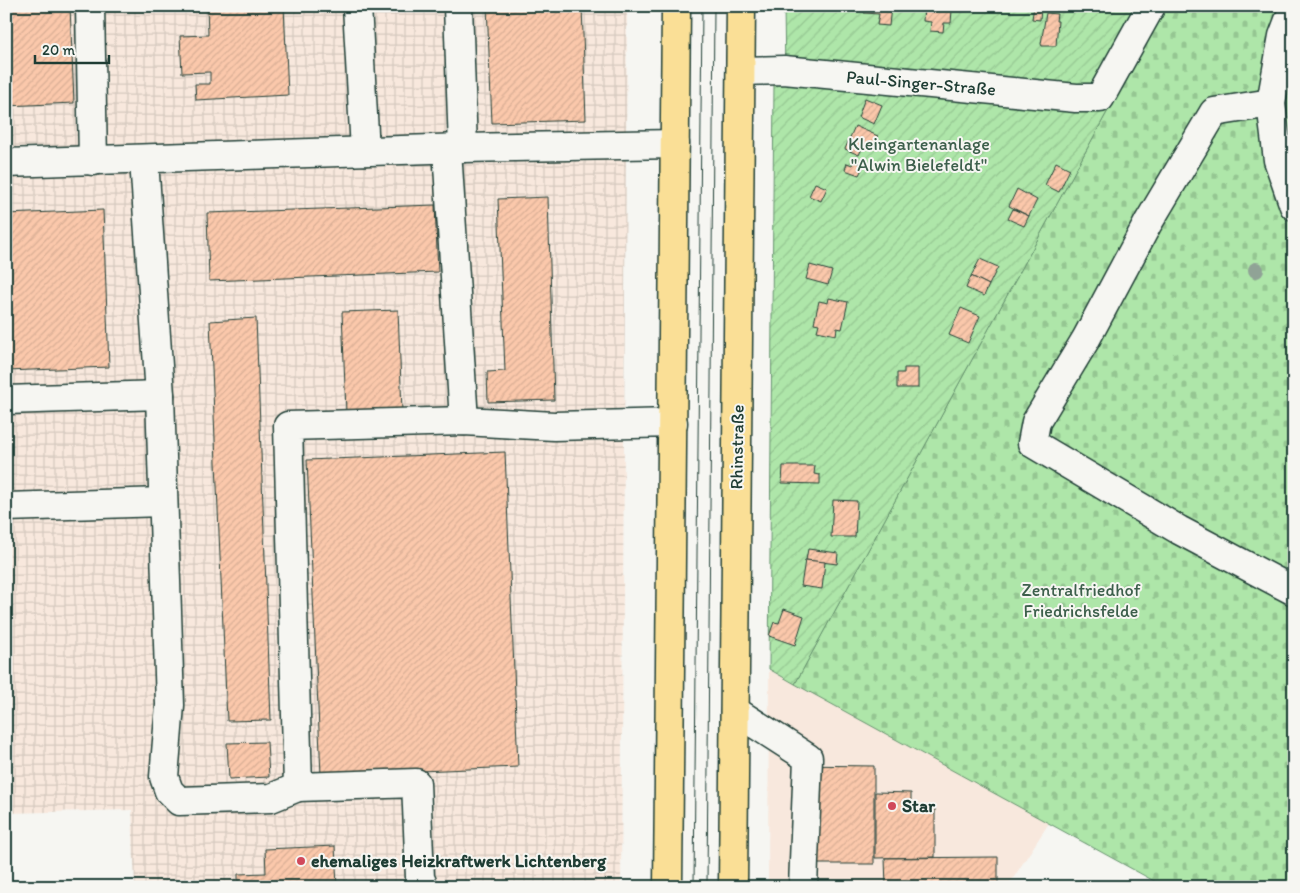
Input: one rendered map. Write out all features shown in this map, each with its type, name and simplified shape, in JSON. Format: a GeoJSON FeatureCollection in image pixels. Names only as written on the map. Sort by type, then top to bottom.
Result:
{"type":"FeatureCollection","features":[{"type":"Feature","properties":{"kind":"main road"},"geometry":{"type":"LineString","coordinates":[[668,887],[676,6]]}},
{"type":"Feature","properties":{"kind":"main road","name":"Rhinstraße"},"geometry":{"type":"LineString","coordinates":[[733,887],[741,6]]}},
{"type":"Feature","properties":{"kind":"lane"},"geometry":{"type":"LineString","coordinates":[[90,6],[93,161]]}},
{"type":"Feature","properties":{"kind":"lane"},"geometry":{"type":"LineString","coordinates":[[357,6],[365,151]]}},
{"type":"Feature","properties":{"kind":"lane"},"geometry":{"type":"LineString","coordinates":[[458,6],[455,148],[464,421]]}},
{"type":"Feature","properties":{"kind":"lane","name":"Paul-Singer-Straße"},"geometry":{"type":"LineString","coordinates":[[741,71],[784,70],[1076,98],[1100,98],[1151,6]]}},
{"type":"Feature","properties":{"kind":"lane"},"geometry":{"type":"LineString","coordinates":[[1294,7],[1283,36],[1271,104],[1278,160],[1294,206]]}},
{"type":"Feature","properties":{"kind":"lane"},"geometry":{"type":"LineString","coordinates":[[1271,104],[1214,112],[1148,223],[1086,339],[1036,422],[1032,443],[1179,530],[1294,592]]}},
{"type":"Feature","properties":{"kind":"lane"},"geometry":{"type":"LineString","coordinates":[[6,163],[144,160],[455,148],[675,144]]}},
{"type":"Feature","properties":{"kind":"lane"},"geometry":{"type":"LineString","coordinates":[[144,160],[160,395],[170,705],[164,777],[169,791],[179,801],[271,798],[298,787],[416,783],[420,878],[424,887]]}},
{"type":"Feature","properties":{"kind":"lane"},"geometry":{"type":"LineString","coordinates":[[6,400],[160,395]]}},
{"type":"Feature","properties":{"kind":"lane"},"geometry":{"type":"LineString","coordinates":[[298,787],[288,426],[464,421],[554,426],[673,423]]}},
{"type":"Feature","properties":{"kind":"lane"},"geometry":{"type":"LineString","coordinates":[[6,508],[163,502]]}},
{"type":"Feature","properties":{"kind":"lane"},"geometry":{"type":"LineString","coordinates":[[734,711],[808,758],[803,887]]}},
{"type":"Feature","properties":{"kind":"shaded area"},"geometry":{"type":"Polygon","coordinates":[[[6,6],[627,6],[621,887],[135,887],[132,810],[6,813],[6,6]]]}},
{"type":"Feature","properties":{"kind":"shaded area"},"geometry":{"type":"Polygon","coordinates":[[[769,669],[1049,823],[1012,880],[1004,887],[768,887],[769,669]]]}},
{"type":"Feature","properties":{"kind":"green space","name":"Kleingartenanlage \"Alwin Bielefeldt\""},"geometry":{"type":"Polygon","coordinates":[[[784,6],[1165,6],[795,684],[769,669],[774,83],[785,77],[784,6]]]}},
{"type":"Feature","properties":{"kind":"green space","name":"Zentralfriedhof Friedrichsfelde"},"geometry":{"type":"Polygon","coordinates":[[[1165,6],[1294,6],[1294,887],[1165,887],[795,684],[1165,6]]]}},
{"type":"Feature","properties":{"kind":"building"},"geometry":{"type":"Polygon","coordinates":[[[6,6],[70,6],[74,103],[6,106],[6,6]]]}},
{"type":"Feature","properties":{"kind":"building"},"geometry":{"type":"Polygon","coordinates":[[[207,6],[284,6],[288,95],[196,100],[195,84],[210,84],[210,72],[182,73],[180,36],[208,35],[207,6]]]}},
{"type":"Feature","properties":{"kind":"building"},"geometry":{"type":"Polygon","coordinates":[[[487,6],[582,6],[586,120],[492,123],[487,6]]]}},
{"type":"Feature","properties":{"kind":"building"},"geometry":{"type":"Polygon","coordinates":[[[865,6],[891,6],[889,26],[877,25],[879,14],[864,13],[865,6]]]}},
{"type":"Feature","properties":{"kind":"building"},"geometry":{"type":"Polygon","coordinates":[[[917,6],[968,6],[967,11],[952,10],[951,23],[944,23],[943,32],[930,31],[931,22],[923,21],[924,7],[917,6]]]}},
{"type":"Feature","properties":{"kind":"building"},"geometry":{"type":"Polygon","coordinates":[[[1034,6],[1041,6],[1040,20],[1032,19],[1034,6]]]}},
{"type":"Feature","properties":{"kind":"building"},"geometry":{"type":"Polygon","coordinates":[[[1046,13],[1057,14],[1056,46],[1042,46],[1041,44],[1046,13]]]}},
{"type":"Feature","properties":{"kind":"building"},"geometry":{"type":"Polygon","coordinates":[[[865,98],[882,105],[874,124],[858,117],[865,98]]]}},
{"type":"Feature","properties":{"kind":"building"},"geometry":{"type":"Polygon","coordinates":[[[855,126],[878,136],[873,148],[864,144],[859,155],[845,149],[855,126]]]}},
{"type":"Feature","properties":{"kind":"building"},"geometry":{"type":"Polygon","coordinates":[[[854,161],[864,165],[859,175],[845,170],[847,163],[852,165],[854,161]]]}},
{"type":"Feature","properties":{"kind":"building"},"geometry":{"type":"Polygon","coordinates":[[[1056,162],[1070,169],[1059,192],[1045,185],[1056,162]]]}},
{"type":"Feature","properties":{"kind":"building"},"geometry":{"type":"Polygon","coordinates":[[[815,183],[827,188],[821,201],[809,196],[815,183]]]}},
{"type":"Feature","properties":{"kind":"building"},"geometry":{"type":"Polygon","coordinates":[[[1017,189],[1037,200],[1029,216],[1009,206],[1017,189]]]}},
{"type":"Feature","properties":{"kind":"building"},"geometry":{"type":"Polygon","coordinates":[[[548,197],[554,400],[488,402],[487,372],[505,371],[498,199],[548,197]]]}},
{"type":"Feature","properties":{"kind":"building"},"geometry":{"type":"Polygon","coordinates":[[[435,205],[438,272],[209,281],[207,213],[435,205]]]}},
{"type":"Feature","properties":{"kind":"building"},"geometry":{"type":"Polygon","coordinates":[[[1013,209],[1029,216],[1024,226],[1008,219],[1013,209]]]}},
{"type":"Feature","properties":{"kind":"building"},"geometry":{"type":"Polygon","coordinates":[[[103,210],[109,367],[6,371],[6,214],[103,210]]]}},
{"type":"Feature","properties":{"kind":"building"},"geometry":{"type":"Polygon","coordinates":[[[980,259],[998,267],[989,285],[971,276],[980,259]]]}},
{"type":"Feature","properties":{"kind":"building"},"geometry":{"type":"Polygon","coordinates":[[[810,265],[832,271],[828,285],[806,279],[810,265]]]}},
{"type":"Feature","properties":{"kind":"building"},"geometry":{"type":"Polygon","coordinates":[[[971,276],[989,285],[984,296],[966,288],[971,276]]]}},
{"type":"Feature","properties":{"kind":"building"},"geometry":{"type":"Polygon","coordinates":[[[829,298],[848,302],[842,329],[837,328],[836,335],[817,331],[819,324],[814,323],[819,301],[828,303],[829,298]]]}},
{"type":"Feature","properties":{"kind":"building"},"geometry":{"type":"Polygon","coordinates":[[[961,308],[980,316],[968,343],[949,335],[961,308]]]}},
{"type":"Feature","properties":{"kind":"building"},"geometry":{"type":"Polygon","coordinates":[[[398,310],[402,411],[346,412],[342,312],[398,310]]]}},
{"type":"Feature","properties":{"kind":"building"},"geometry":{"type":"Polygon","coordinates":[[[256,318],[271,720],[227,721],[210,321],[256,318]]]}},
{"type":"Feature","properties":{"kind":"building"},"geometry":{"type":"Polygon","coordinates":[[[904,368],[918,368],[918,388],[897,388],[897,373],[904,373],[904,368]]]}},
{"type":"Feature","properties":{"kind":"building"},"geometry":{"type":"Polygon","coordinates":[[[505,452],[518,767],[321,775],[307,460],[505,452]]]}},
{"type":"Feature","properties":{"kind":"building"},"geometry":{"type":"Polygon","coordinates":[[[783,466],[815,466],[814,474],[820,475],[820,484],[782,483],[783,466]]]}},
{"type":"Feature","properties":{"kind":"building"},"geometry":{"type":"Polygon","coordinates":[[[833,500],[857,501],[855,537],[831,537],[833,500]]]}},
{"type":"Feature","properties":{"kind":"building"},"geometry":{"type":"Polygon","coordinates":[[[808,549],[838,553],[837,564],[806,560],[808,549]]]}},
{"type":"Feature","properties":{"kind":"building"},"geometry":{"type":"Polygon","coordinates":[[[805,560],[825,562],[822,589],[801,586],[805,560]]]}},
{"type":"Feature","properties":{"kind":"building"},"geometry":{"type":"Polygon","coordinates":[[[784,609],[804,616],[795,645],[769,636],[774,622],[779,623],[784,609]]]}},
{"type":"Feature","properties":{"kind":"building"},"geometry":{"type":"Polygon","coordinates":[[[267,742],[269,777],[229,779],[227,743],[267,742]]]}},
{"type":"Feature","properties":{"kind":"building"},"geometry":{"type":"Polygon","coordinates":[[[795,765],[874,766],[874,864],[794,864],[795,765]]]}},
{"type":"Feature","properties":{"kind":"building"},"geometry":{"type":"Polygon","coordinates":[[[875,792],[911,793],[911,809],[935,809],[935,857],[875,858],[875,792]]]}},
{"type":"Feature","properties":{"kind":"building","name":"ehemaliges Heizkraftwerk Lichtenberg"},"geometry":{"type":"Polygon","coordinates":[[[335,846],[337,887],[238,887],[238,874],[266,873],[265,849],[335,846]]]}},
{"type":"Feature","properties":{"kind":"building"},"geometry":{"type":"Polygon","coordinates":[[[998,857],[998,886],[886,887],[885,858],[998,857]]]}},
{"type":"Feature","properties":{"kind":"tram line"},"geometry":{"type":"LineString","coordinates":[[694,887],[702,6]]}},
{"type":"Feature","properties":{"kind":"tram line"},"geometry":{"type":"LineString","coordinates":[[707,887],[714,6]]}},
{"type":"Feature","properties":{"kind":"place","name":"Star"},"geometry":{"type":"Point","coordinates":[892,806]}},
{"type":"Feature","properties":{"kind":"place","name":"ehemaliges Heizkraftwerk Lichtenberg"},"geometry":{"type":"Point","coordinates":[301,861]}}]}
